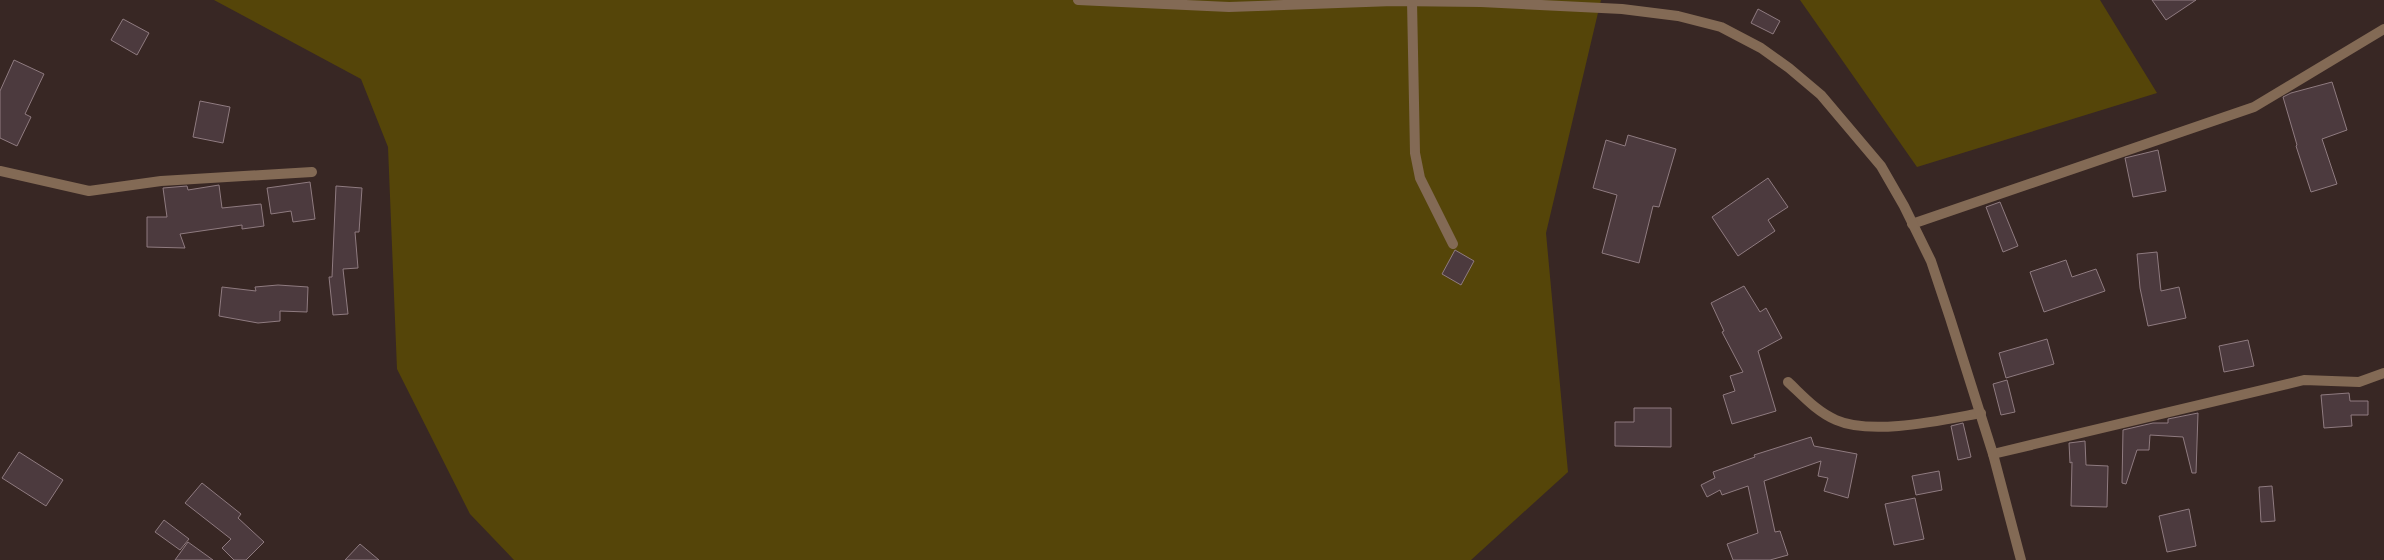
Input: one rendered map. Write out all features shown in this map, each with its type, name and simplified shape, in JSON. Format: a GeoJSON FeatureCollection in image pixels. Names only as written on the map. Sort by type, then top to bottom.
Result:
{"type":"FeatureCollection","features":[{"type":"Feature","properties":{"kind":"street"},"geometry":{"type":"LineString","coordinates":[[1078,0],[1229,7],[1412,1],[1481,2],[1622,9],[1678,16],[1721,27],[1761,48],[1821,95],[1881,166],[1931,261],[1981,413],[2021,560]]}},
{"type":"Feature","properties":{"kind":"street"},"geometry":{"type":"LineString","coordinates":[[1412,1],[1415,153],[1420,178],[1453,244]]}},
{"type":"Feature","properties":{"kind":"street"},"geometry":{"type":"LineString","coordinates":[[1912,224],[2254,106],[2384,29]]}},
{"type":"Feature","properties":{"kind":"street"},"geometry":{"type":"LineString","coordinates":[[0,171],[88,191],[161,181],[312,172]]}},
{"type":"Feature","properties":{"kind":"street"},"geometry":{"type":"LineString","coordinates":[[1993,454],[2304,380],[2359,382],[2384,373]]}},
{"type":"Feature","properties":{"kind":"street"},"geometry":{"type":"LineString","coordinates":[[1788,382],[1820,412],[1838,421],[1862,427],[1924,422],[1981,413]]}},
{"type":"Feature","properties":{"kind":"shaded area"},"geometry":{"type":"Polygon","coordinates":[[[214,0],[1601,0],[1546,233],[1568,472],[1471,560],[514,560],[470,514],[397,369],[388,147],[361,79],[214,0]]]}},
{"type":"Feature","properties":{"kind":"shaded area"},"geometry":{"type":"Polygon","coordinates":[[[1800,0],[2100,0],[2157,93],[1917,167],[1800,0]]]}},
{"type":"Feature","properties":{"kind":"building"},"geometry":{"type":"Polygon","coordinates":[[[2152,0],[2196,0],[2166,20],[2152,0]]]}},
{"type":"Feature","properties":{"kind":"building"},"geometry":{"type":"Polygon","coordinates":[[[1758,9],[1780,21],[1773,34],[1751,23],[1758,9]]]}},
{"type":"Feature","properties":{"kind":"building"},"geometry":{"type":"Polygon","coordinates":[[[123,19],[149,33],[137,55],[111,40],[123,19]]]}},
{"type":"Feature","properties":{"kind":"building"},"geometry":{"type":"Polygon","coordinates":[[[14,60],[44,74],[25,114],[31,117],[17,146],[0,138],[0,91],[14,60]]]}},
{"type":"Feature","properties":{"kind":"building"},"geometry":{"type":"Polygon","coordinates":[[[2332,82],[2347,130],[2322,139],[2337,184],[2311,192],[2283,97],[2332,82]]]}},
{"type":"Feature","properties":{"kind":"building"},"geometry":{"type":"Polygon","coordinates":[[[200,101],[230,107],[223,143],[193,137],[200,101]]]}},
{"type":"Feature","properties":{"kind":"building"},"geometry":{"type":"Polygon","coordinates":[[[1628,135],[1676,149],[1659,207],[1653,206],[1639,263],[1602,253],[1617,195],[1593,188],[1606,140],[1625,146],[1628,135]]]}},
{"type":"Feature","properties":{"kind":"building"},"geometry":{"type":"Polygon","coordinates":[[[2158,150],[2166,191],[2133,197],[2125,158],[2158,150]]]}},
{"type":"Feature","properties":{"kind":"building"},"geometry":{"type":"Polygon","coordinates":[[[1768,178],[1788,207],[1768,220],[1775,231],[1738,256],[1712,217],[1768,178]]]}},
{"type":"Feature","properties":{"kind":"building"},"geometry":{"type":"Polygon","coordinates":[[[310,182],[315,219],[293,222],[291,211],[271,214],[267,188],[310,182]]]}},
{"type":"Feature","properties":{"kind":"building"},"geometry":{"type":"Polygon","coordinates":[[[219,185],[222,208],[261,204],[264,226],[242,229],[242,225],[180,234],[185,248],[147,247],[147,217],[167,217],[163,188],[187,186],[188,190],[219,185]]]}},
{"type":"Feature","properties":{"kind":"building"},"geometry":{"type":"Polygon","coordinates":[[[336,186],[362,188],[359,232],[355,232],[358,268],[343,269],[348,314],[333,315],[329,277],[332,277],[336,186]]]}},
{"type":"Feature","properties":{"kind":"building"},"geometry":{"type":"Polygon","coordinates":[[[2000,202],[2018,246],[2003,252],[1986,207],[2000,202]]]}},
{"type":"Feature","properties":{"kind":"building"},"geometry":{"type":"Polygon","coordinates":[[[1455,250],[1474,261],[1461,285],[1442,274],[1455,250]]]}},
{"type":"Feature","properties":{"kind":"building"},"geometry":{"type":"Polygon","coordinates":[[[2157,252],[2161,291],[2179,287],[2186,318],[2148,326],[2140,288],[2137,254],[2157,252]]]}},
{"type":"Feature","properties":{"kind":"building"},"geometry":{"type":"Polygon","coordinates":[[[2066,260],[2072,277],[2096,269],[2105,291],[2044,312],[2030,272],[2066,260]]]}},
{"type":"Feature","properties":{"kind":"building"},"geometry":{"type":"Polygon","coordinates":[[[278,285],[308,287],[307,312],[280,311],[280,321],[258,323],[219,316],[222,287],[256,291],[255,287],[278,285]]]}},
{"type":"Feature","properties":{"kind":"building"},"geometry":{"type":"Polygon","coordinates":[[[1744,286],[1760,312],[1766,308],[1782,338],[1758,351],[1776,411],[1732,424],[1723,395],[1735,391],[1730,376],[1743,372],[1722,332],[1724,331],[1711,303],[1744,286]]]}},
{"type":"Feature","properties":{"kind":"building"},"geometry":{"type":"Polygon","coordinates":[[[2047,339],[2054,364],[2006,378],[1999,353],[2047,339]]]}},
{"type":"Feature","properties":{"kind":"building"},"geometry":{"type":"Polygon","coordinates":[[[2248,340],[2254,366],[2224,372],[2219,346],[2248,340]]]}},
{"type":"Feature","properties":{"kind":"building"},"geometry":{"type":"Polygon","coordinates":[[[2007,380],[2015,412],[2001,415],[1993,384],[2007,380]]]}},
{"type":"Feature","properties":{"kind":"building"},"geometry":{"type":"Polygon","coordinates":[[[2349,393],[2350,401],[2368,401],[2368,415],[2351,415],[2352,426],[2324,428],[2321,395],[2349,393]]]}},
{"type":"Feature","properties":{"kind":"building"},"geometry":{"type":"Polygon","coordinates":[[[1634,408],[1671,408],[1671,447],[1615,446],[1615,422],[1634,422],[1634,408]]]}},
{"type":"Feature","properties":{"kind":"building"},"geometry":{"type":"Polygon","coordinates":[[[2198,413],[2196,473],[2192,473],[2183,437],[2150,435],[2149,450],[2137,450],[2126,484],[2122,483],[2123,430],[2153,423],[2168,423],[2168,419],[2198,413]]]}},
{"type":"Feature","properties":{"kind":"building"},"geometry":{"type":"Polygon","coordinates":[[[1963,423],[1971,457],[1958,460],[1951,426],[1963,423]]]}},
{"type":"Feature","properties":{"kind":"building"},"geometry":{"type":"Polygon","coordinates":[[[1811,437],[1814,446],[1857,454],[1848,498],[1824,491],[1828,478],[1818,476],[1821,461],[1764,481],[1775,532],[1780,531],[1788,555],[1770,560],[1733,560],[1727,544],[1758,533],[1748,486],[1722,495],[1720,490],[1707,497],[1701,485],[1715,478],[1713,472],[1755,457],[1754,455],[1811,437]]]}},
{"type":"Feature","properties":{"kind":"building"},"geometry":{"type":"Polygon","coordinates":[[[2085,441],[2086,465],[2108,466],[2107,507],[2071,506],[2072,462],[2070,463],[2069,443],[2085,441]]]}},
{"type":"Feature","properties":{"kind":"building"},"geometry":{"type":"Polygon","coordinates":[[[19,452],[63,480],[46,506],[2,478],[19,452]]]}},
{"type":"Feature","properties":{"kind":"building"},"geometry":{"type":"Polygon","coordinates":[[[1939,471],[1942,490],[1916,495],[1912,476],[1939,471]]]}},
{"type":"Feature","properties":{"kind":"building"},"geometry":{"type":"Polygon","coordinates":[[[202,483],[241,514],[238,518],[264,542],[246,560],[234,560],[222,548],[231,539],[185,503],[202,483]]]}},
{"type":"Feature","properties":{"kind":"building"},"geometry":{"type":"Polygon","coordinates":[[[2272,486],[2275,521],[2261,522],[2259,487],[2272,486]]]}},
{"type":"Feature","properties":{"kind":"building"},"geometry":{"type":"Polygon","coordinates":[[[1915,498],[1924,539],[1894,545],[1885,504],[1915,498]]]}},
{"type":"Feature","properties":{"kind":"building"},"geometry":{"type":"Polygon","coordinates":[[[2189,509],[2196,546],[2167,552],[2159,516],[2189,509]]]}},
{"type":"Feature","properties":{"kind":"building"},"geometry":{"type":"Polygon","coordinates":[[[164,520],[189,539],[180,550],[155,532],[164,520]]]}},
{"type":"Feature","properties":{"kind":"building"},"geometry":{"type":"Polygon","coordinates":[[[188,542],[213,560],[175,560],[188,542]]]}},
{"type":"Feature","properties":{"kind":"building"},"geometry":{"type":"Polygon","coordinates":[[[360,544],[379,560],[345,560],[360,544]]]}}]}
